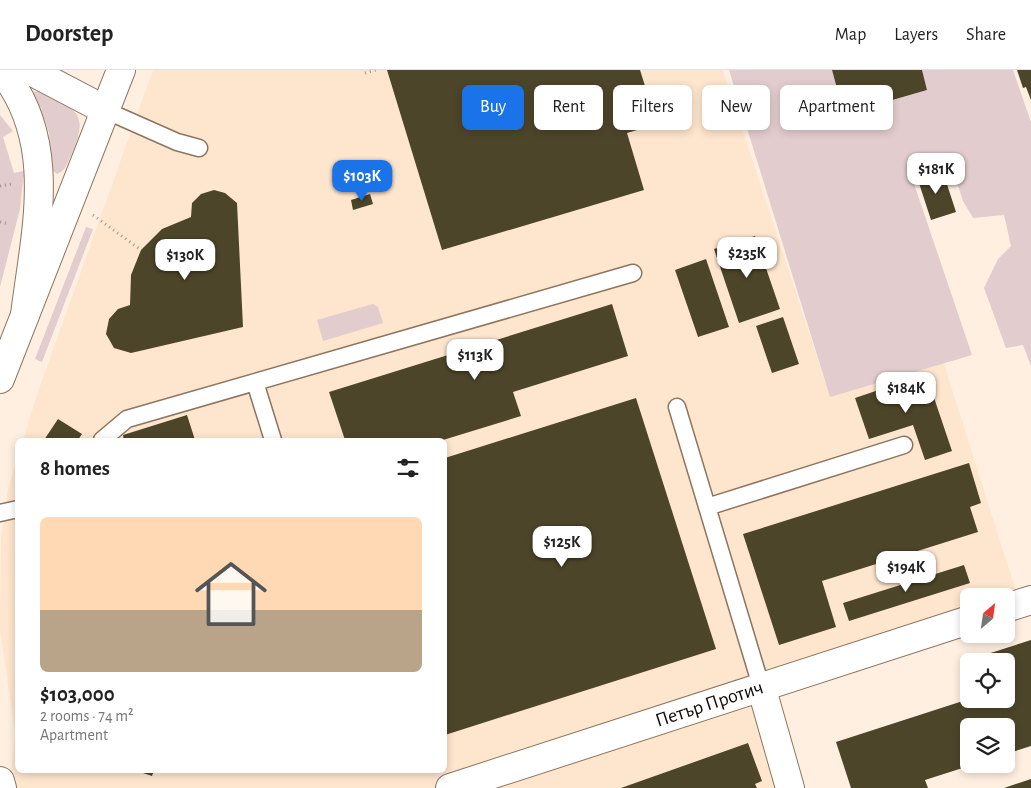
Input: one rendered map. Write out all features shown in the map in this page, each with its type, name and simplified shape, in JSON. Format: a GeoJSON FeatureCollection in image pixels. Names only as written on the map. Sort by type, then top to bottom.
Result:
{"type":"FeatureCollection","features":[{"type":"Feature","properties":{"kind":"main road"},"geometry":{"type":"LineString","coordinates":[[1,70],[22,102],[33,126],[38,150],[39,197],[25,315]]}},
{"type":"Feature","properties":{"kind":"main road"},"geometry":{"type":"LineString","coordinates":[[29,70],[107,111]]}},
{"type":"Feature","properties":{"kind":"main road"},"geometry":{"type":"LineString","coordinates":[[1,376],[107,111],[121,70]]}},
{"type":"Feature","properties":{"kind":"main road"},"geometry":{"type":"LineString","coordinates":[[1015,605],[1031,600]]}},
{"type":"Feature","properties":{"kind":"main road","name":"Петър Протич"},"geometry":{"type":"LineString","coordinates":[[450,788],[960,623]]}},
{"type":"Feature","properties":{"kind":"main road"},"geometry":{"type":"LineString","coordinates":[[761,686],[790,788]]}},
{"type":"Feature","properties":{"kind":"main road"},"geometry":{"type":"LineString","coordinates":[[0,781],[2,788]]}},
{"type":"Feature","properties":{"kind":"lane"},"geometry":{"type":"LineString","coordinates":[[107,111],[177,142],[199,148]]}},
{"type":"Feature","properties":{"kind":"lane"},"geometry":{"type":"LineString","coordinates":[[104,438],[127,418],[633,273]]}},
{"type":"Feature","properties":{"kind":"lane"},"geometry":{"type":"LineString","coordinates":[[255,382],[272,438]]}},
{"type":"Feature","properties":{"kind":"lane"},"geometry":{"type":"LineString","coordinates":[[677,407],[761,686]]}},
{"type":"Feature","properties":{"kind":"lane"},"geometry":{"type":"LineString","coordinates":[[707,508],[904,445]]}},
{"type":"Feature","properties":{"kind":"lane"},"geometry":{"type":"LineString","coordinates":[[0,513],[15,510]]}},
{"type":"Feature","properties":{"kind":"path"},"geometry":{"type":"LineString","coordinates":[[365,73],[376,70]]}},
{"type":"Feature","properties":{"kind":"path"},"geometry":{"type":"LineString","coordinates":[[96,218],[141,250]]}},
{"type":"Feature","properties":{"kind":"shaded area"},"geometry":{"type":"Polygon","coordinates":[[[153,70],[723,70],[728,85],[702,85],[702,130],[743,130],[830,397],[943,361],[1015,588],[960,588],[960,623],[761,686],[790,788],[10,788],[15,733],[15,773],[447,773],[447,438],[24,438],[38,392],[153,70]]]}},
{"type":"Feature","properties":{"kind":"shaded area"},"geometry":{"type":"Polygon","coordinates":[[[729,70],[832,70],[836,85],[780,85],[780,130],[893,130],[893,100],[927,90],[922,70],[1013,70],[1031,122],[1031,366],[1023,345],[1006,348],[984,288],[998,259],[1011,246],[1004,215],[973,218],[963,201],[948,155],[909,169],[972,355],[830,397],[748,130],[770,130],[770,85],[734,85],[729,70]]]}},
{"type":"Feature","properties":{"kind":"shaded area"},"geometry":{"type":"Polygon","coordinates":[[[38,91],[69,107],[79,119],[80,127],[72,153],[65,168],[57,174],[53,171],[49,133],[40,107],[33,95],[34,92],[38,91]]]}},
{"type":"Feature","properties":{"kind":"shaded area"},"geometry":{"type":"Polygon","coordinates":[[[0,115],[13,131],[3,137],[14,173],[24,171],[20,209],[0,287],[0,115]]]}},
{"type":"Feature","properties":{"kind":"shaded area"},"geometry":{"type":"Polygon","coordinates":[[[86,227],[93,229],[42,362],[35,359],[86,227]]]}},
{"type":"Feature","properties":{"kind":"shaded area"},"geometry":{"type":"Polygon","coordinates":[[[373,304],[378,307],[383,323],[323,341],[317,320],[373,304]]]}},
{"type":"Feature","properties":{"kind":"shaded area"},"geometry":{"type":"Polygon","coordinates":[[[15,466],[15,733],[0,629],[1,540],[8,489],[15,466]]]}},
{"type":"Feature","properties":{"kind":"shaded area"},"geometry":{"type":"Polygon","coordinates":[[[1015,588],[1020,604],[1015,601],[1015,588]]]}},
{"type":"Feature","properties":{"kind":"building"},"geometry":{"type":"Polygon","coordinates":[[[387,70],[640,70],[645,85],[613,85],[613,130],[637,130],[627,133],[644,190],[442,250],[387,70]]]}},
{"type":"Feature","properties":{"kind":"building"},"geometry":{"type":"Polygon","coordinates":[[[832,70],[922,70],[927,90],[893,100],[893,85],[836,85],[832,70]]]}},
{"type":"Feature","properties":{"kind":"building"},"geometry":{"type":"Polygon","coordinates":[[[1017,70],[1031,70],[1031,100],[1026,87],[1023,88],[1017,70]]]}},
{"type":"Feature","properties":{"kind":"building"},"geometry":{"type":"Polygon","coordinates":[[[942,169],[956,212],[931,220],[917,177],[942,169]]]}},
{"type":"Feature","properties":{"kind":"building"},"geometry":{"type":"Polygon","coordinates":[[[214,190],[225,193],[237,203],[243,327],[131,353],[114,348],[106,334],[109,319],[118,309],[130,305],[131,275],[141,250],[162,229],[191,217],[192,203],[201,194],[214,190]]]}},
{"type":"Feature","properties":{"kind":"building"},"geometry":{"type":"Polygon","coordinates":[[[370,194],[373,204],[353,210],[351,200],[370,194]]]}},
{"type":"Feature","properties":{"kind":"building"},"geometry":{"type":"Polygon","coordinates":[[[755,236],[780,309],[739,323],[714,249],[755,236]]]}},
{"type":"Feature","properties":{"kind":"building"},"geometry":{"type":"Polygon","coordinates":[[[706,259],[729,327],[698,337],[675,270],[706,259]]]}},
{"type":"Feature","properties":{"kind":"building"},"geometry":{"type":"Polygon","coordinates":[[[612,304],[628,356],[513,392],[521,416],[447,439],[344,438],[329,392],[612,304]]]}},
{"type":"Feature","properties":{"kind":"building"},"geometry":{"type":"Polygon","coordinates":[[[783,317],[799,364],[772,373],[756,326],[783,317]]]}},
{"type":"Feature","properties":{"kind":"building"},"geometry":{"type":"Polygon","coordinates":[[[926,374],[952,451],[925,460],[913,425],[869,439],[855,398],[926,374]]]}},
{"type":"Feature","properties":{"kind":"building"},"geometry":{"type":"Polygon","coordinates":[[[636,398],[716,649],[447,734],[447,457],[636,398]]]}},
{"type":"Feature","properties":{"kind":"building"},"geometry":{"type":"Polygon","coordinates":[[[187,415],[194,438],[124,438],[123,435],[187,415]]]}},
{"type":"Feature","properties":{"kind":"building"},"geometry":{"type":"Polygon","coordinates":[[[58,419],[82,434],[79,438],[45,438],[58,419]]]}},
{"type":"Feature","properties":{"kind":"building"},"geometry":{"type":"Polygon","coordinates":[[[969,463],[981,503],[970,507],[978,532],[822,581],[836,627],[779,645],[743,534],[969,463]]]}},
{"type":"Feature","properties":{"kind":"building"},"geometry":{"type":"Polygon","coordinates":[[[964,565],[970,583],[849,621],[843,603],[964,565]]]}},
{"type":"Feature","properties":{"kind":"building"},"geometry":{"type":"Polygon","coordinates":[[[1031,640],[1031,746],[1015,751],[1015,718],[960,718],[960,769],[925,780],[928,788],[851,788],[836,742],[960,702],[960,708],[1015,708],[1015,653],[991,653],[1031,640]]]}},
{"type":"Feature","properties":{"kind":"building"},"geometry":{"type":"Polygon","coordinates":[[[748,743],[762,781],[755,784],[757,788],[621,788],[748,743]]]}},
{"type":"Feature","properties":{"kind":"building"},"geometry":{"type":"Polygon","coordinates":[[[1031,779],[1031,788],[1004,788],[1031,779]]]}}]}
